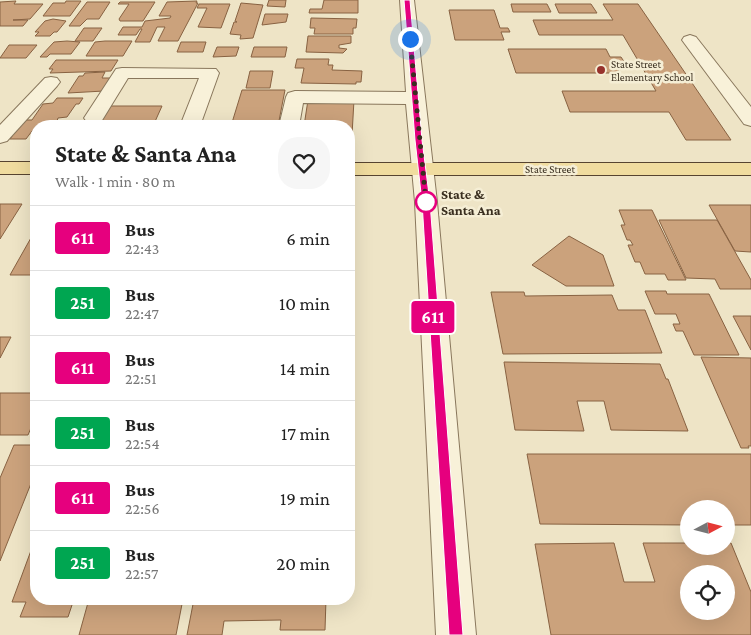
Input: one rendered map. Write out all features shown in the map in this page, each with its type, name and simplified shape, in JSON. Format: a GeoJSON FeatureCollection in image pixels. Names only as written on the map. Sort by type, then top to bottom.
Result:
{"type":"FeatureCollection","features":[{"type":"Feature","properties":{"kind":"main road"},"geometry":{"type":"LineString","coordinates":[[0,168],[30,168]]}},
{"type":"Feature","properties":{"kind":"main road","name":"State Street"},"geometry":{"type":"LineString","coordinates":[[355,169],[751,169]]}},
{"type":"Feature","properties":{"kind":"street"},"geometry":{"type":"LineString","coordinates":[[407,0],[423,169],[456,635]]}},
{"type":"Feature","properties":{"kind":"street"},"geometry":{"type":"LineString","coordinates":[[690,40],[751,120]]}},
{"type":"Feature","properties":{"kind":"street"},"geometry":{"type":"LineString","coordinates":[[94,118],[122,73],[210,73],[192,120]]}},
{"type":"Feature","properties":{"kind":"street"},"geometry":{"type":"LineString","coordinates":[[0,137],[51,82]]}},
{"type":"Feature","properties":{"kind":"street"},"geometry":{"type":"LineString","coordinates":[[290,120],[294,97],[416,98]]}},
{"type":"Feature","properties":{"kind":"building"},"geometry":{"type":"Polygon","coordinates":[[[269,0],[286,0],[285,7],[267,6],[269,0]]]}},
{"type":"Feature","properties":{"kind":"building"},"geometry":{"type":"Polygon","coordinates":[[[324,0],[358,0],[358,13],[309,13],[310,9],[322,9],[324,0]]]}},
{"type":"Feature","properties":{"kind":"building"},"geometry":{"type":"Polygon","coordinates":[[[16,1],[14,4],[43,4],[30,19],[13,20],[28,20],[23,26],[0,26],[0,2],[16,1]]]}},
{"type":"Feature","properties":{"kind":"building"},"geometry":{"type":"Polygon","coordinates":[[[66,1],[81,1],[70,16],[43,16],[53,3],[65,3],[66,1]]]}},
{"type":"Feature","properties":{"kind":"building"},"geometry":{"type":"Polygon","coordinates":[[[197,1],[196,3],[198,3],[178,41],[158,41],[165,27],[157,27],[150,42],[135,42],[142,29],[136,35],[118,35],[123,27],[142,27],[145,21],[170,18],[171,16],[159,16],[167,2],[197,1]]]}},
{"type":"Feature","properties":{"kind":"building"},"geometry":{"type":"Polygon","coordinates":[[[87,2],[110,2],[99,19],[87,19],[80,26],[69,26],[87,2]]]}},
{"type":"Feature","properties":{"kind":"building"},"geometry":{"type":"Polygon","coordinates":[[[120,2],[155,2],[143,21],[120,21],[119,19],[129,4],[118,4],[120,2]]]}},
{"type":"Feature","properties":{"kind":"building"},"geometry":{"type":"Polygon","coordinates":[[[241,3],[263,5],[253,38],[240,39],[241,35],[230,34],[234,22],[237,22],[235,21],[241,3]]]}},
{"type":"Feature","properties":{"kind":"building"},"geometry":{"type":"Polygon","coordinates":[[[199,4],[230,4],[221,28],[198,27],[207,8],[197,8],[199,4]]]}},
{"type":"Feature","properties":{"kind":"building"},"geometry":{"type":"Polygon","coordinates":[[[511,4],[547,4],[551,12],[513,12],[511,4]]]}},
{"type":"Feature","properties":{"kind":"building"},"geometry":{"type":"Polygon","coordinates":[[[555,4],[591,4],[597,13],[559,13],[555,4]]]}},
{"type":"Feature","properties":{"kind":"building"},"geometry":{"type":"Polygon","coordinates":[[[603,4],[638,4],[731,140],[686,140],[669,112],[570,112],[562,91],[656,91],[623,35],[539,35],[533,20],[613,20],[603,4]]]}},
{"type":"Feature","properties":{"kind":"building"},"geometry":{"type":"Polygon","coordinates":[[[449,10],[494,10],[500,28],[508,28],[510,32],[501,32],[504,40],[455,40],[449,10]]]}},
{"type":"Feature","properties":{"kind":"building"},"geometry":{"type":"Polygon","coordinates":[[[265,14],[288,14],[286,22],[262,25],[265,14]]]}},
{"type":"Feature","properties":{"kind":"building"},"geometry":{"type":"Polygon","coordinates":[[[311,18],[357,19],[356,28],[353,28],[353,34],[314,34],[315,28],[310,28],[311,18]]]}},
{"type":"Feature","properties":{"kind":"building"},"geometry":{"type":"Polygon","coordinates":[[[53,19],[66,21],[57,32],[50,36],[35,36],[39,32],[35,32],[45,21],[53,19]]]}},
{"type":"Feature","properties":{"kind":"building"},"geometry":{"type":"Polygon","coordinates":[[[84,28],[102,28],[93,41],[75,41],[84,28]]]}},
{"type":"Feature","properties":{"kind":"building"},"geometry":{"type":"Polygon","coordinates":[[[308,36],[351,36],[351,43],[339,45],[339,48],[347,49],[343,53],[306,52],[308,36]]]}},
{"type":"Feature","properties":{"kind":"building"},"geometry":{"type":"Polygon","coordinates":[[[132,41],[123,56],[86,56],[95,42],[132,41]]]}},
{"type":"Feature","properties":{"kind":"building"},"geometry":{"type":"Polygon","coordinates":[[[54,42],[80,42],[71,54],[50,54],[47,57],[40,57],[54,42]]]}},
{"type":"Feature","properties":{"kind":"building"},"geometry":{"type":"Polygon","coordinates":[[[181,42],[206,42],[203,52],[177,52],[181,42]]]}},
{"type":"Feature","properties":{"kind":"building"},"geometry":{"type":"Polygon","coordinates":[[[9,45],[37,45],[26,58],[0,58],[9,45]]]}},
{"type":"Feature","properties":{"kind":"building"},"geometry":{"type":"Polygon","coordinates":[[[217,47],[239,47],[236,56],[213,57],[217,47]]]}},
{"type":"Feature","properties":{"kind":"building"},"geometry":{"type":"Polygon","coordinates":[[[254,47],[287,47],[285,57],[251,57],[254,47]]]}},
{"type":"Feature","properties":{"kind":"building"},"geometry":{"type":"Polygon","coordinates":[[[508,49],[606,49],[610,57],[621,57],[627,66],[616,66],[620,73],[516,73],[508,49]]]}},
{"type":"Feature","properties":{"kind":"building"},"geometry":{"type":"Polygon","coordinates":[[[297,59],[329,59],[328,65],[333,65],[332,70],[362,71],[361,82],[356,82],[356,84],[301,83],[304,68],[295,68],[297,59]]]}},
{"type":"Feature","properties":{"kind":"building"},"geometry":{"type":"Polygon","coordinates":[[[56,60],[118,60],[111,71],[50,73],[53,69],[49,69],[56,60]]]}},
{"type":"Feature","properties":{"kind":"building"},"geometry":{"type":"Polygon","coordinates":[[[250,71],[273,71],[270,88],[246,88],[250,71]]]}},
{"type":"Feature","properties":{"kind":"building"},"geometry":{"type":"Polygon","coordinates":[[[105,72],[102,78],[111,78],[104,91],[68,93],[79,76],[83,76],[85,73],[105,72]]]}},
{"type":"Feature","properties":{"kind":"building"},"geometry":{"type":"Polygon","coordinates":[[[242,90],[285,90],[279,120],[233,120],[242,90]]]}},
{"type":"Feature","properties":{"kind":"building"},"geometry":{"type":"Polygon","coordinates":[[[57,98],[83,98],[67,117],[58,118],[57,120],[32,120],[43,104],[53,103],[57,98]]]}},
{"type":"Feature","properties":{"kind":"building"},"geometry":{"type":"Polygon","coordinates":[[[308,100],[354,100],[353,120],[305,120],[308,100]]]}},
{"type":"Feature","properties":{"kind":"building"},"geometry":{"type":"Polygon","coordinates":[[[104,106],[162,106],[156,120],[87,120],[104,106]]]}},
{"type":"Feature","properties":{"kind":"building"},"geometry":{"type":"Polygon","coordinates":[[[23,120],[30,120],[30,134],[26,139],[10,139],[23,120]]]}},
{"type":"Feature","properties":{"kind":"building"},"geometry":{"type":"Polygon","coordinates":[[[0,204],[22,204],[0,239],[0,204]]]}},
{"type":"Feature","properties":{"kind":"building"},"geometry":{"type":"Polygon","coordinates":[[[709,205],[751,205],[751,252],[735,251],[709,205]]]}},
{"type":"Feature","properties":{"kind":"building"},"geometry":{"type":"Polygon","coordinates":[[[619,210],[652,210],[686,280],[668,280],[665,274],[645,274],[640,262],[635,262],[628,245],[633,245],[630,240],[627,240],[621,225],[625,225],[619,210]]]}},
{"type":"Feature","properties":{"kind":"building"},"geometry":{"type":"Polygon","coordinates":[[[659,220],[717,220],[751,280],[751,289],[720,289],[715,279],[686,278],[659,220]]]}},
{"type":"Feature","properties":{"kind":"building"},"geometry":{"type":"Polygon","coordinates":[[[569,236],[603,255],[614,286],[566,286],[532,265],[569,236]]]}},
{"type":"Feature","properties":{"kind":"building"},"geometry":{"type":"Polygon","coordinates":[[[30,240],[30,275],[10,275],[30,240]]]}},
{"type":"Feature","properties":{"kind":"building"},"geometry":{"type":"Polygon","coordinates":[[[645,291],[666,291],[667,294],[709,294],[739,355],[694,355],[683,331],[676,331],[673,324],[680,324],[676,314],[655,314],[645,291]]]}},
{"type":"Feature","properties":{"kind":"building"},"geometry":{"type":"Polygon","coordinates":[[[491,292],[524,292],[525,296],[612,295],[618,310],[645,310],[662,353],[503,354],[491,292]]]}},
{"type":"Feature","properties":{"kind":"building"},"geometry":{"type":"Polygon","coordinates":[[[733,316],[751,316],[751,350],[733,316]]]}},
{"type":"Feature","properties":{"kind":"building"},"geometry":{"type":"Polygon","coordinates":[[[0,337],[11,337],[0,358],[0,337]]]}},
{"type":"Feature","properties":{"kind":"building"},"geometry":{"type":"Polygon","coordinates":[[[701,357],[751,358],[751,446],[748,446],[749,448],[741,448],[701,357]]]}},
{"type":"Feature","properties":{"kind":"building"},"geometry":{"type":"Polygon","coordinates":[[[504,362],[660,364],[666,379],[668,379],[688,431],[611,430],[604,401],[577,401],[584,431],[515,430],[504,362]]]}},
{"type":"Feature","properties":{"kind":"building"},"geometry":{"type":"Polygon","coordinates":[[[0,393],[30,393],[30,430],[28,435],[0,435],[0,393]]]}},
{"type":"Feature","properties":{"kind":"building"},"geometry":{"type":"Polygon","coordinates":[[[14,445],[30,445],[30,486],[0,561],[0,478],[14,445]]]}},
{"type":"Feature","properties":{"kind":"building"},"geometry":{"type":"Polygon","coordinates":[[[527,454],[751,454],[751,525],[735,525],[735,500],[680,500],[680,525],[540,524],[527,454]]]}},
{"type":"Feature","properties":{"kind":"building"},"geometry":{"type":"Polygon","coordinates":[[[614,543],[624,582],[655,582],[643,543],[680,543],[680,555],[735,555],[735,553],[751,592],[751,635],[551,635],[535,544],[614,543]]]}},
{"type":"Feature","properties":{"kind":"building"},"geometry":{"type":"Polygon","coordinates":[[[30,553],[30,605],[72,605],[68,617],[20,617],[26,602],[12,602],[30,553]]]}},
{"type":"Feature","properties":{"kind":"building"},"geometry":{"type":"Polygon","coordinates":[[[87,605],[182,605],[176,635],[79,635],[87,605]]]}},
{"type":"Feature","properties":{"kind":"building"},"geometry":{"type":"Polygon","coordinates":[[[193,605],[326,605],[325,630],[280,630],[281,620],[224,621],[222,635],[187,635],[193,605]]]}},
{"type":"Feature","properties":{"kind":"bus line","name":"611"},"geometry":{"type":"LineString","coordinates":[[407,0],[426,202],[456,635]]}},
{"type":"Feature","properties":{"kind":"place","name":"State Street Elementary School"},"geometry":{"type":"Point","coordinates":[601,70]}},
{"type":"Feature","properties":{"kind":"place","name":"State & Santa Ana"},"geometry":{"type":"Point","coordinates":[426,202]}},
{"type":"Feature","properties":{"kind":"route"},"geometry":{"type":"LineString","coordinates":[[410,39],[426,202]]}}]}
